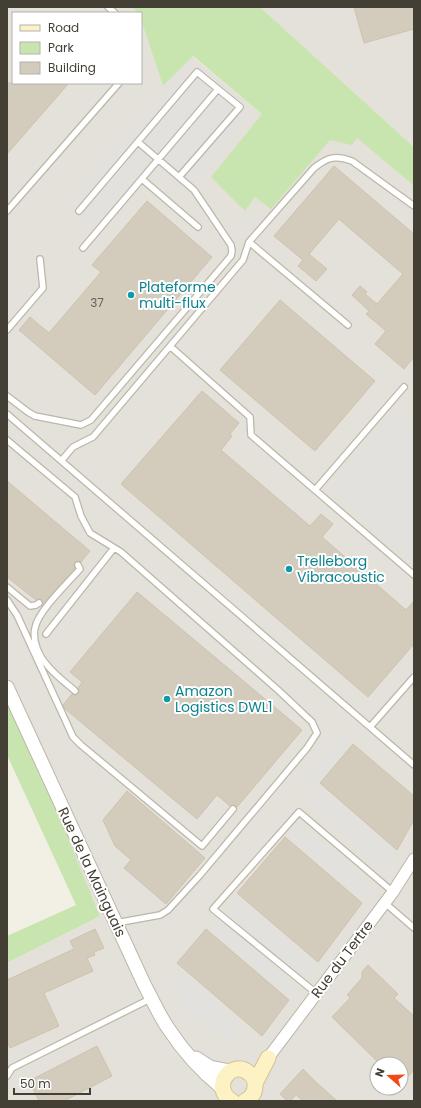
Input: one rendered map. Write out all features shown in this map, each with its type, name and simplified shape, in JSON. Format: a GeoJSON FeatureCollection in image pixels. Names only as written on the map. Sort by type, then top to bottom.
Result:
{"type":"FeatureCollection","features":[{"type":"Feature","properties":{"kind":"main road"},"geometry":{"type":"LineString","coordinates":[[232,1101],[228,1098],[222,1088],[224,1079],[236,1070],[268,1058]]}},
{"type":"Feature","properties":{"kind":"main road"},"geometry":{"type":"LineString","coordinates":[[251,1095],[268,1058]]}},
{"type":"Feature","properties":{"kind":"main road"},"geometry":{"type":"LineString","coordinates":[[236,1070],[251,1074],[251,1095]]}},
{"type":"Feature","properties":{"kind":"street","name":"Rue de la Mainguais"},"geometry":{"type":"LineString","coordinates":[[7,687],[116,923],[168,1028],[204,1074],[222,1088]]}},
{"type":"Feature","properties":{"kind":"street","name":"Rue du Tertre"},"geometry":{"type":"LineString","coordinates":[[268,1058],[393,892],[414,858]]}},
{"type":"Feature","properties":{"kind":"street","name":"Rue de la Mainguais"},"geometry":{"type":"LineString","coordinates":[[186,1052],[210,1067],[236,1070]]}},
{"type":"Feature","properties":{"kind":"lane"},"geometry":{"type":"LineString","coordinates":[[79,211],[197,72],[240,107],[179,177]]}},
{"type":"Feature","properties":{"kind":"lane"},"geometry":{"type":"LineString","coordinates":[[7,211],[118,84]]}},
{"type":"Feature","properties":{"kind":"lane"},"geometry":{"type":"LineString","coordinates":[[83,248],[218,89]]}},
{"type":"Feature","properties":{"kind":"lane"},"geometry":{"type":"LineString","coordinates":[[7,396],[35,416],[81,425],[91,420],[227,262],[232,251],[231,245],[194,190],[138,142]]}},
{"type":"Feature","properties":{"kind":"lane"},"geometry":{"type":"LineString","coordinates":[[62,460],[73,447],[93,437],[243,260],[249,242],[314,168],[323,161],[341,157],[352,161],[414,206]]}},
{"type":"Feature","properties":{"kind":"lane"},"geometry":{"type":"LineString","coordinates":[[142,179],[198,227]]}},
{"type":"Feature","properties":{"kind":"lane"},"geometry":{"type":"LineString","coordinates":[[249,242],[348,325]]}},
{"type":"Feature","properties":{"kind":"lane"},"geometry":{"type":"LineString","coordinates":[[7,330],[43,288],[40,259]]}},
{"type":"Feature","properties":{"kind":"lane"},"geometry":{"type":"LineString","coordinates":[[171,346],[250,417],[251,435],[414,575]]}},
{"type":"Feature","properties":{"kind":"lane"},"geometry":{"type":"LineString","coordinates":[[315,490],[404,387]]}},
{"type":"Feature","properties":{"kind":"lane"},"geometry":{"type":"LineString","coordinates":[[7,414],[414,765]]}},
{"type":"Feature","properties":{"kind":"lane"},"geometry":{"type":"LineString","coordinates":[[7,440],[75,497],[81,516],[90,533],[121,552],[312,722],[316,733],[307,748],[168,910],[160,915],[116,923]]}},
{"type":"Feature","properties":{"kind":"lane"},"geometry":{"type":"LineString","coordinates":[[46,634],[114,548]]}},
{"type":"Feature","properties":{"kind":"lane"},"geometry":{"type":"LineString","coordinates":[[75,691],[47,665],[37,648],[34,637],[35,628],[44,610],[80,569],[78,565]]}},
{"type":"Feature","properties":{"kind":"lane"},"geometry":{"type":"LineString","coordinates":[[7,587],[30,606],[39,603]]}},
{"type":"Feature","properties":{"kind":"lane"},"geometry":{"type":"LineString","coordinates":[[7,600],[18,615],[73,737],[81,745],[202,846],[233,809]]}},
{"type":"Feature","properties":{"kind":"lane"},"geometry":{"type":"LineString","coordinates":[[370,727],[414,676]]}},
{"type":"Feature","properties":{"kind":"lane"},"geometry":{"type":"LineString","coordinates":[[316,993],[213,909],[299,812],[393,892]]}},
{"type":"Feature","properties":{"kind":"lane"},"geometry":{"type":"LineString","coordinates":[[384,903],[414,928]]}},
{"type":"Feature","properties":{"kind":"lane"},"geometry":{"type":"LineString","coordinates":[[7,1076],[12,1068],[152,998]]}},
{"type":"Feature","properties":{"kind":"shaded area"},"geometry":{"type":"Polygon","coordinates":[[[7,7],[133,7],[136,12],[12,12],[12,84],[142,84],[142,23],[163,86],[192,56],[262,114],[357,138],[414,186],[414,1101],[7,1101],[7,963],[100,916],[7,696],[7,7]]]}},
{"type":"Feature","properties":{"kind":"shaded area"},"geometry":{"type":"Polygon","coordinates":[[[260,7],[414,7],[414,144],[412,145],[260,7]]]}},
{"type":"Feature","properties":{"kind":"shaded area"},"geometry":{"type":"Polygon","coordinates":[[[192,60],[253,111],[185,190],[179,185],[177,188],[147,163],[93,226],[69,205],[192,60]]]}},
{"type":"Feature","properties":{"kind":"shaded area"},"geometry":{"type":"Polygon","coordinates":[[[403,413],[414,423],[414,562],[338,495],[342,490],[333,482],[390,416],[396,421],[403,413]]]}},
{"type":"Feature","properties":{"kind":"shaded area"},"geometry":{"type":"Polygon","coordinates":[[[342,734],[351,742],[315,784],[305,776],[342,734]]]}},
{"type":"Feature","properties":{"kind":"shaded area"},"geometry":{"type":"Polygon","coordinates":[[[321,787],[396,851],[382,868],[308,802],[321,787]]]}},
{"type":"Feature","properties":{"kind":"shaded area"},"geometry":{"type":"Polygon","coordinates":[[[297,823],[372,888],[363,898],[288,835],[297,823]]]}},
{"type":"Feature","properties":{"kind":"shaded area"},"geometry":{"type":"Polygon","coordinates":[[[236,896],[316,963],[306,976],[225,909],[236,896]]]}},
{"type":"Feature","properties":{"kind":"shaded area"},"geometry":{"type":"Polygon","coordinates":[[[220,920],[293,982],[290,986],[296,992],[291,998],[211,931],[220,920]]]}},
{"type":"Feature","properties":{"kind":"shaded area"},"geometry":{"type":"Polygon","coordinates":[[[181,971],[242,1022],[227,1041],[178,1001],[183,994],[170,983],[181,971]]]}},
{"type":"Feature","properties":{"kind":"green space"},"geometry":{"type":"Polygon","coordinates":[[[133,7],[260,7],[414,147],[414,186],[357,138],[352,145],[330,140],[271,209],[255,197],[245,211],[211,177],[262,114],[193,56],[163,86],[142,23],[142,12],[136,12],[133,7]]]}},
{"type":"Feature","properties":{"kind":"green space"},"geometry":{"type":"Polygon","coordinates":[[[7,696],[22,727],[100,916],[7,963],[7,936],[76,905],[7,755],[7,696]]]}},
{"type":"Feature","properties":{"kind":"building"},"geometry":{"type":"Polygon","coordinates":[[[354,7],[414,7],[414,29],[364,43],[354,7]]]}},
{"type":"Feature","properties":{"kind":"building"},"geometry":{"type":"Polygon","coordinates":[[[7,83],[68,84],[7,154],[7,83]]]}},
{"type":"Feature","properties":{"kind":"building"},"geometry":{"type":"Polygon","coordinates":[[[334,166],[414,234],[414,357],[404,369],[375,344],[386,331],[366,314],[369,311],[352,295],[360,286],[367,292],[365,294],[377,304],[403,274],[339,219],[309,254],[327,269],[316,281],[298,266],[303,260],[274,236],[334,166]]]}},
{"type":"Feature","properties":{"kind":"building","name":"Plateforme multi-flux"},"geometry":{"type":"Polygon","coordinates":[[[147,201],[212,257],[95,395],[19,330],[30,317],[49,333],[101,272],[92,265],[147,201]]]}},
{"type":"Feature","properties":{"kind":"building"},"geometry":{"type":"Polygon","coordinates":[[[280,300],[375,381],[315,451],[220,370],[280,300]]]}},
{"type":"Feature","properties":{"kind":"building","name":"Trelleborg Vibracoustic"},"geometry":{"type":"Polygon","coordinates":[[[202,391],[239,423],[230,434],[232,436],[221,450],[310,526],[321,514],[333,524],[322,537],[406,610],[414,601],[414,644],[368,697],[121,484],[202,391]]]}},
{"type":"Feature","properties":{"kind":"building"},"geometry":{"type":"Polygon","coordinates":[[[7,481],[90,551],[81,562],[75,562],[75,568],[43,604],[41,599],[36,600],[7,577],[7,481]]]}},
{"type":"Feature","properties":{"kind":"building","name":"Amazon Logistics DWL1"},"geometry":{"type":"Polygon","coordinates":[[[137,592],[302,730],[237,807],[233,805],[230,806],[217,795],[197,819],[64,708],[63,705],[72,694],[76,695],[78,693],[78,688],[82,682],[70,672],[137,592]]]}},
{"type":"Feature","properties":{"kind":"building"},"geometry":{"type":"Polygon","coordinates":[[[353,744],[414,796],[414,820],[397,850],[320,783],[353,744]]]}},
{"type":"Feature","properties":{"kind":"building"},"geometry":{"type":"Polygon","coordinates":[[[127,791],[205,858],[166,904],[124,868],[131,860],[115,846],[103,820],[127,791]]]}},
{"type":"Feature","properties":{"kind":"building"},"geometry":{"type":"Polygon","coordinates":[[[285,837],[362,903],[318,962],[237,893],[285,837]]]}},
{"type":"Feature","properties":{"kind":"building"},"geometry":{"type":"Polygon","coordinates":[[[95,929],[104,948],[94,952],[95,955],[87,958],[93,971],[44,993],[59,1026],[10,1048],[7,1041],[7,980],[74,949],[70,941],[95,929]]]}},
{"type":"Feature","properties":{"kind":"building"},"geometry":{"type":"Polygon","coordinates":[[[206,929],[289,1000],[262,1036],[177,963],[206,929]]]}},
{"type":"Feature","properties":{"kind":"building"},"geometry":{"type":"Polygon","coordinates":[[[368,965],[398,994],[394,998],[414,1016],[414,1070],[409,1075],[409,1056],[372,1056],[332,1017],[350,998],[347,995],[362,978],[362,972],[368,965]]]}},
{"type":"Feature","properties":{"kind":"building"},"geometry":{"type":"Polygon","coordinates":[[[97,1046],[112,1076],[64,1101],[39,1101],[29,1081],[97,1046]]]}},
{"type":"Feature","properties":{"kind":"building"},"geometry":{"type":"Polygon","coordinates":[[[303,1069],[337,1101],[303,1101],[296,1095],[290,1101],[287,1101],[280,1094],[303,1069]]]}},
{"type":"Feature","properties":{"kind":"place","name":"Plateforme multi-flux"},"geometry":{"type":"Point","coordinates":[131,295]}},
{"type":"Feature","properties":{"kind":"place","name":"Trelleborg Vibracoustic"},"geometry":{"type":"Point","coordinates":[289,569]}},
{"type":"Feature","properties":{"kind":"place","name":"Amazon Logistics DWL1"},"geometry":{"type":"Point","coordinates":[167,699]}}]}
